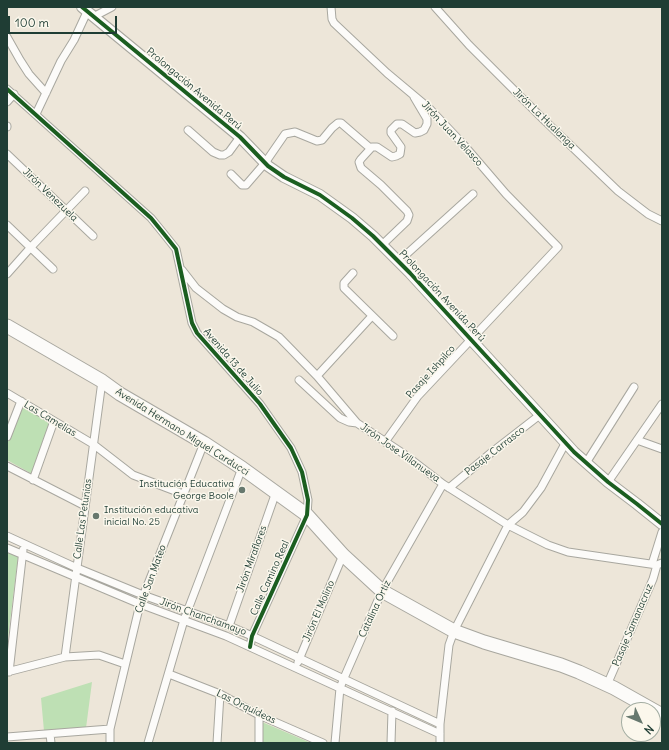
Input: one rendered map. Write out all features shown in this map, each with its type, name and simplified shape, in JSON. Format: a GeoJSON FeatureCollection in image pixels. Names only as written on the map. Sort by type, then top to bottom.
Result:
{"type":"FeatureCollection","features":[{"type":"Feature","properties":{"kind":"highway","name":"Avenida Hermano Miguel Carducci"},"geometry":{"type":"LineString","coordinates":[[9,330],[102,381],[120,394],[204,443],[242,468],[307,515],[343,555],[382,591],[454,631],[484,642],[561,665],[607,685],[662,715]]}},
{"type":"Feature","properties":{"kind":"street"},"geometry":{"type":"LineString","coordinates":[[36,114],[61,61],[74,40],[87,12],[112,7]]}},
{"type":"Feature","properties":{"kind":"street","name":"Jirón Juan Velasco"},"geometry":{"type":"LineString","coordinates":[[331,7],[332,19],[334,23],[386,73],[430,108],[506,194],[558,247]]}},
{"type":"Feature","properties":{"kind":"street","name":"Jirón La Hualanga"},"geometry":{"type":"LineString","coordinates":[[435,7],[469,45],[618,191],[648,214],[662,222]]}},
{"type":"Feature","properties":{"kind":"street","name":"Prolongación Avenida Perú"},"geometry":{"type":"LineString","coordinates":[[87,12],[240,137],[265,163],[284,177],[320,195],[352,218],[399,261],[586,463],[662,524]]}},
{"type":"Feature","properties":{"kind":"street"},"geometry":{"type":"LineString","coordinates":[[7,37],[29,74],[46,93]]}},
{"type":"Feature","properties":{"kind":"street","name":"Avenida 13 de Julio"},"geometry":{"type":"LineString","coordinates":[[7,88],[151,218],[176,249],[192,323],[197,333],[260,404],[291,448],[302,472],[308,500],[307,515]]}},
{"type":"Feature","properties":{"kind":"street"},"geometry":{"type":"LineString","coordinates":[[7,102],[14,94]]}},
{"type":"Feature","properties":{"kind":"street"},"geometry":{"type":"LineString","coordinates":[[231,174],[242,185],[246,185],[265,163],[287,133],[298,133],[317,141],[322,140],[338,123],[341,123],[370,148],[377,148],[389,156],[394,157],[400,154],[401,147],[391,133],[394,127],[400,124],[415,133],[424,130],[427,124],[426,119],[413,95]]}},
{"type":"Feature","properties":{"kind":"street"},"geometry":{"type":"LineString","coordinates":[[188,130],[213,152],[220,155],[224,155],[228,152],[240,137]]}},
{"type":"Feature","properties":{"kind":"street"},"geometry":{"type":"LineString","coordinates":[[370,148],[360,160],[360,166],[381,185],[407,211],[409,215],[407,221],[382,245]]}},
{"type":"Feature","properties":{"kind":"street","name":"Jirón Venezuela"},"geometry":{"type":"LineString","coordinates":[[7,154],[92,236]]}},
{"type":"Feature","properties":{"kind":"street"},"geometry":{"type":"LineString","coordinates":[[7,274],[85,191]]}},
{"type":"Feature","properties":{"kind":"street"},"geometry":{"type":"LineString","coordinates":[[399,261],[473,194]]}},
{"type":"Feature","properties":{"kind":"street"},"geometry":{"type":"LineString","coordinates":[[7,225],[53,270]]}},
{"type":"Feature","properties":{"kind":"street","name":"Pasaje Ishpilco"},"geometry":{"type":"LineString","coordinates":[[385,442],[418,396],[558,247]]}},
{"type":"Feature","properties":{"kind":"street","name":"Jirón Jose Villanueva"},"geometry":{"type":"LineString","coordinates":[[180,268],[196,288],[223,309],[237,317],[253,322],[279,337],[317,376],[357,423],[446,486],[508,525],[548,545],[568,552],[658,565]]}},
{"type":"Feature","properties":{"kind":"street"},"geometry":{"type":"LineString","coordinates":[[353,273],[344,283],[344,288],[393,336]]}},
{"type":"Feature","properties":{"kind":"street"},"geometry":{"type":"LineString","coordinates":[[317,376],[372,316]]}},
{"type":"Feature","properties":{"kind":"street"},"geometry":{"type":"LineString","coordinates":[[299,380],[340,418],[349,422],[357,423]]}},
{"type":"Feature","properties":{"kind":"street","name":"Calle Las Petunias"},"geometry":{"type":"LineString","coordinates":[[65,658],[102,381]]}},
{"type":"Feature","properties":{"kind":"street"},"geometry":{"type":"LineString","coordinates":[[586,463],[634,387]]}},
{"type":"Feature","properties":{"kind":"street","name":"Las Camelias"},"geometry":{"type":"LineString","coordinates":[[7,393],[93,444],[133,475],[183,494]]}},
{"type":"Feature","properties":{"kind":"street"},"geometry":{"type":"LineString","coordinates":[[7,437],[21,401]]}},
{"type":"Feature","properties":{"kind":"street"},"geometry":{"type":"LineString","coordinates":[[608,482],[662,404]]}},
{"type":"Feature","properties":{"kind":"street","name":"Pasaje Carrasco"},"geometry":{"type":"LineString","coordinates":[[446,486],[541,414]]}},
{"type":"Feature","properties":{"kind":"street"},"geometry":{"type":"LineString","coordinates":[[34,480],[54,421]]}},
{"type":"Feature","properties":{"kind":"street"},"geometry":{"type":"LineString","coordinates":[[637,440],[662,449]]}},
{"type":"Feature","properties":{"kind":"street"},"geometry":{"type":"LineString","coordinates":[[440,743],[440,724],[449,645],[454,631],[508,525],[523,512],[541,488],[566,442]]}},
{"type":"Feature","properties":{"kind":"street","name":"Calle San Mateo"},"geometry":{"type":"LineString","coordinates":[[110,743],[110,729],[140,604],[204,443]]}},
{"type":"Feature","properties":{"kind":"street"},"geometry":{"type":"LineString","coordinates":[[7,466],[85,506]]}},
{"type":"Feature","properties":{"kind":"street"},"geometry":{"type":"LineString","coordinates":[[148,743],[187,611],[242,468]]}},
{"type":"Feature","properties":{"kind":"street","name":"Catalina Ortiz"},"geometry":{"type":"LineString","coordinates":[[335,743],[340,688],[344,678],[382,591],[446,486]]}},
{"type":"Feature","properties":{"kind":"street","name":"Jirón Miraflores"},"geometry":{"type":"LineString","coordinates":[[229,626],[276,492]]}},
{"type":"Feature","properties":{"kind":"street","name":"Calle Camino Real"},"geometry":{"type":"LineString","coordinates":[[250,647],[252,636],[307,515]]}},
{"type":"Feature","properties":{"kind":"street","name":"Pasaje Samanacruz"},"geometry":{"type":"LineString","coordinates":[[607,685],[658,565],[662,532]]}},
{"type":"Feature","properties":{"kind":"street","name":"Jirón Chanchamayo"},"geometry":{"type":"LineString","coordinates":[[7,536],[77,568],[143,595],[229,626],[344,678],[440,724]]}},
{"type":"Feature","properties":{"kind":"street"},"geometry":{"type":"LineString","coordinates":[[24,544],[8,672],[65,658],[99,654],[125,664]]}},
{"type":"Feature","properties":{"kind":"street","name":"Jirón Chanchamayo"},"geometry":{"type":"LineString","coordinates":[[7,548],[140,604],[226,636],[440,734]]}},
{"type":"Feature","properties":{"kind":"street","name":"Jirón El Molino"},"geometry":{"type":"LineString","coordinates":[[295,667],[343,555]]}},
{"type":"Feature","properties":{"kind":"street","name":"Las Orquídeas"},"geometry":{"type":"LineString","coordinates":[[169,674],[220,694],[259,714],[323,743]]}},
{"type":"Feature","properties":{"kind":"street"},"geometry":{"type":"LineString","coordinates":[[218,743],[220,694]]}},
{"type":"Feature","properties":{"kind":"street"},"geometry":{"type":"LineString","coordinates":[[391,743],[392,711]]}},
{"type":"Feature","properties":{"kind":"street"},"geometry":{"type":"LineString","coordinates":[[258,743],[259,714]]}},
{"type":"Feature","properties":{"kind":"street"},"geometry":{"type":"LineString","coordinates":[[7,737],[110,729]]}},
{"type":"Feature","properties":{"kind":"street"},"geometry":{"type":"LineString","coordinates":[[50,734],[51,743]]}},
{"type":"Feature","properties":{"kind":"green space"},"geometry":{"type":"Polygon","coordinates":[[[23,404],[53,422],[34,475],[7,460],[7,443],[23,404]]]}},
{"type":"Feature","properties":{"kind":"green space"},"geometry":{"type":"Polygon","coordinates":[[[7,551],[18,557],[7,646],[7,551]]]}},
{"type":"Feature","properties":{"kind":"green space"},"geometry":{"type":"Polygon","coordinates":[[[92,682],[86,728],[44,731],[41,698],[92,682]]]}},
{"type":"Feature","properties":{"kind":"green space"},"geometry":{"type":"Polygon","coordinates":[[[262,722],[311,743],[262,743],[262,722]]]}},
{"type":"Feature","properties":{"kind":"cycle path"},"geometry":{"type":"LineString","coordinates":[[82,7],[240,137],[268,166],[284,177],[320,195],[352,218],[373,236],[410,273],[574,452],[608,482],[662,524]]}},
{"type":"Feature","properties":{"kind":"cycle path"},"geometry":{"type":"LineString","coordinates":[[7,89],[151,218],[176,249],[192,323],[197,333],[260,404],[291,448],[302,472],[308,500],[307,515],[252,636],[250,647]]}},
{"type":"Feature","properties":{"kind":"place","name":"Institución Educativa George Boole"},"geometry":{"type":"Point","coordinates":[242,490]}},
{"type":"Feature","properties":{"kind":"place","name":"Institución educativa inicial No. 25"},"geometry":{"type":"Point","coordinates":[96,516]}}]}
